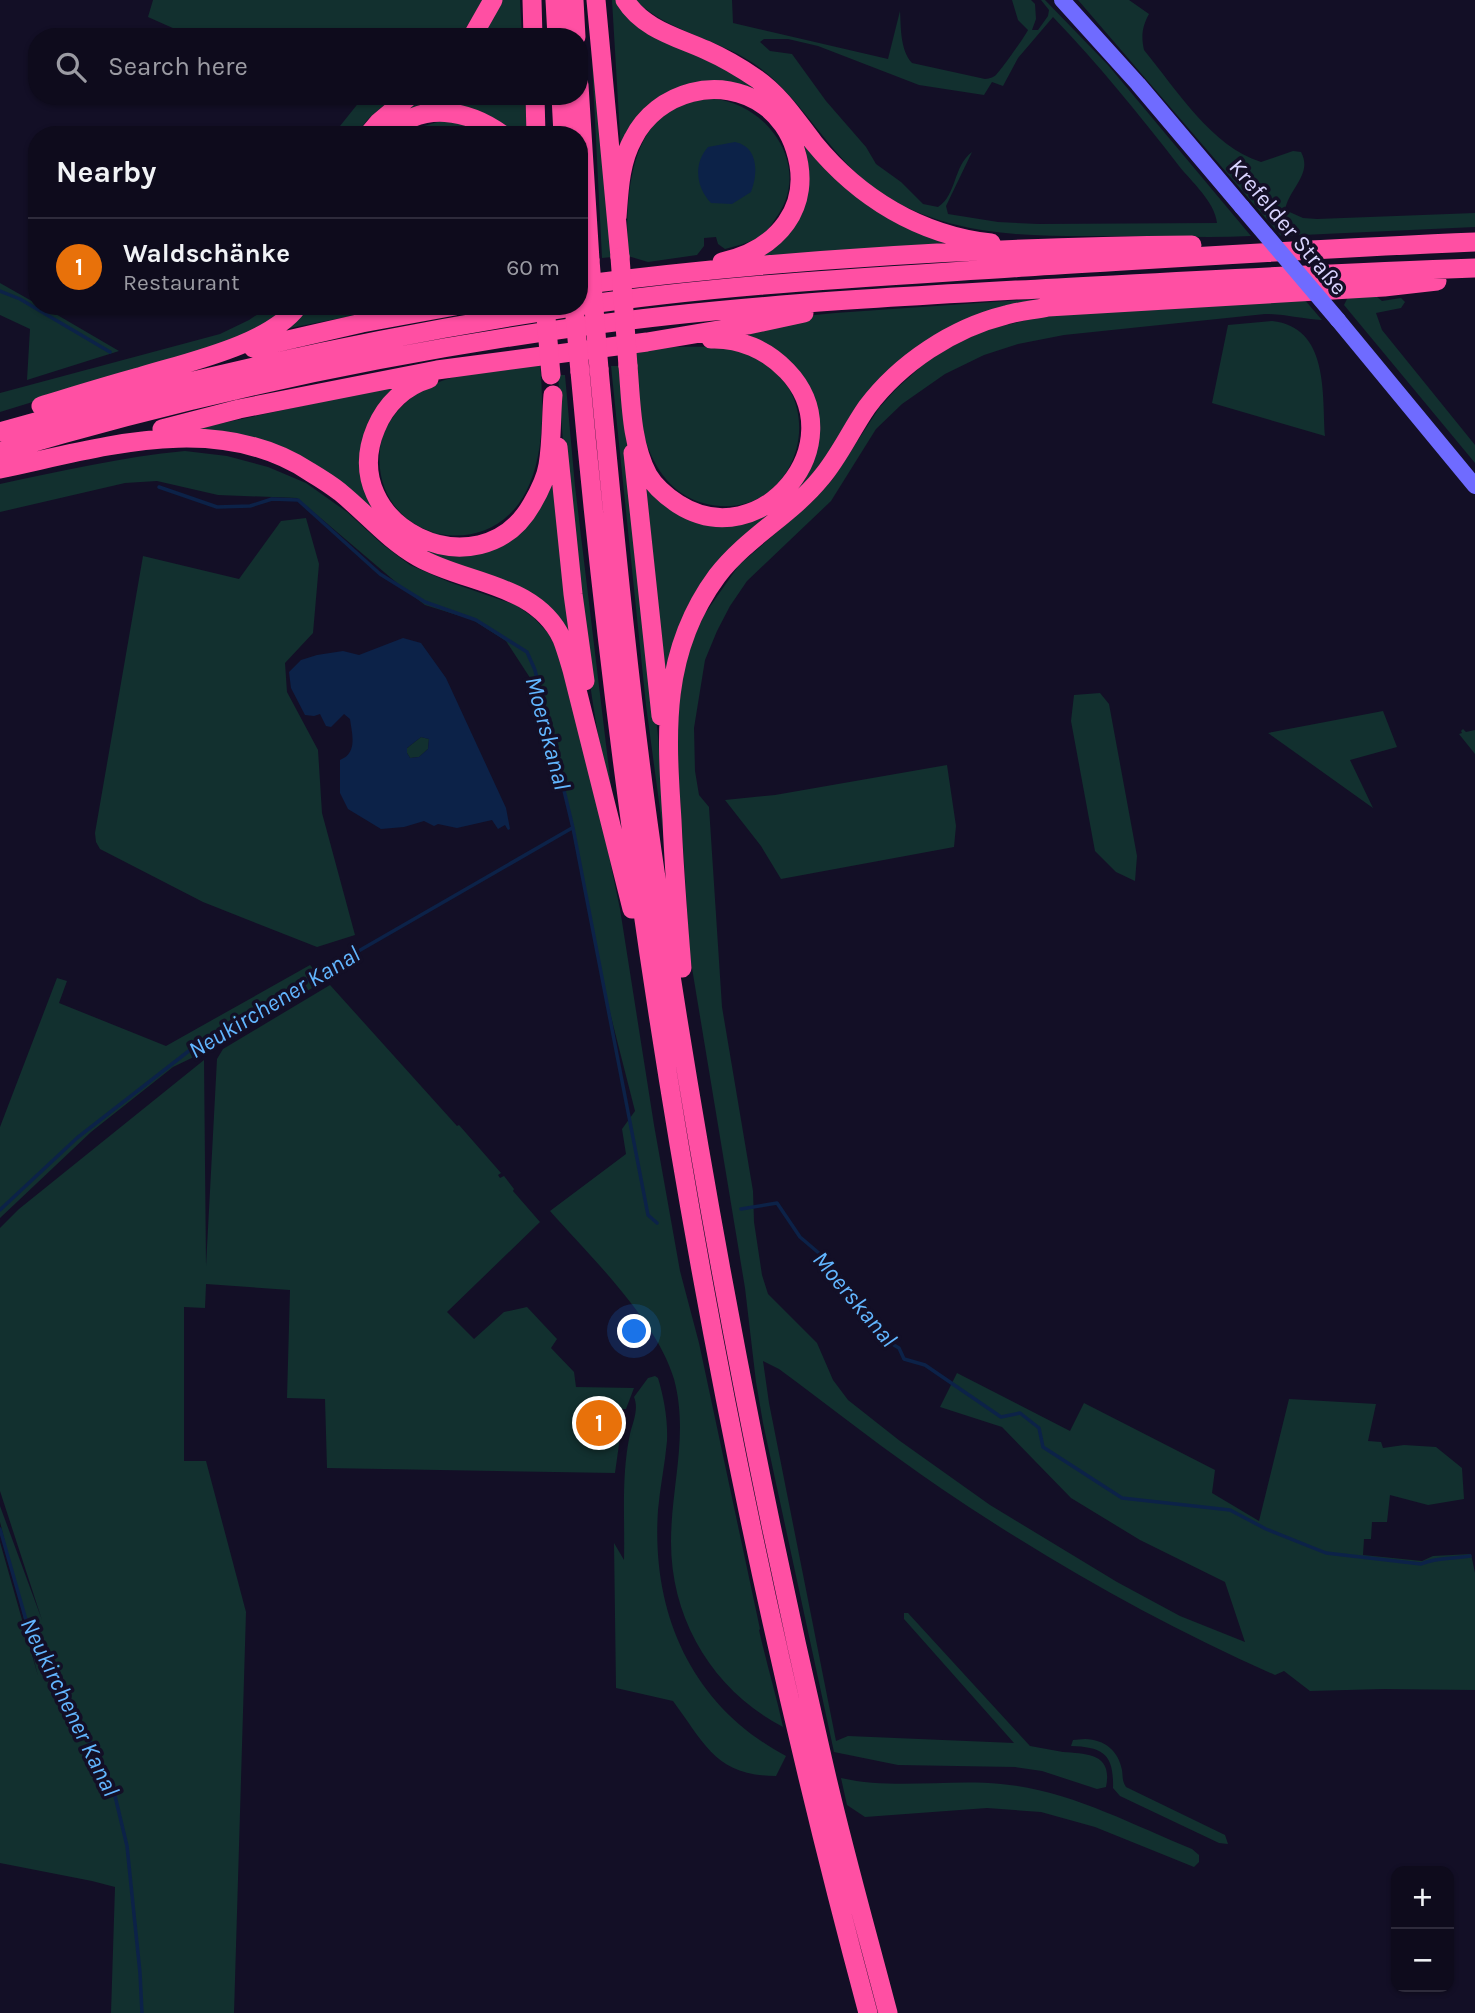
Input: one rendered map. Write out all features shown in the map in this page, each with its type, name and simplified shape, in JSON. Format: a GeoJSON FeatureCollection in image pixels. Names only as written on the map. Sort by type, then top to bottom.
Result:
{"type":"FeatureCollection","features":[{"type":"Feature","properties":{"kind":"highway"},"geometry":{"type":"LineString","coordinates":[[477,28],[494,0]]}},
{"type":"Feature","properties":{"kind":"highway"},"geometry":{"type":"LineString","coordinates":[[530,0],[533,28]]}},
{"type":"Feature","properties":{"kind":"highway"},"geometry":{"type":"LineString","coordinates":[[555,0],[557,28]]}},
{"type":"Feature","properties":{"kind":"highway"},"geometry":{"type":"LineString","coordinates":[[574,0],[576,28]]}},
{"type":"Feature","properties":{"kind":"highway"},"geometry":{"type":"LineString","coordinates":[[596,0],[628,366],[638,450],[648,475],[663,494],[690,512],[713,517],[737,516],[763,507],[782,495],[803,462],[809,443],[811,423],[799,386],[776,360],[741,342],[716,339],[647,342]]}},
{"type":"Feature","properties":{"kind":"highway"},"geometry":{"type":"LineString","coordinates":[[602,0],[605,84]]}},
{"type":"Feature","properties":{"kind":"highway"},"geometry":{"type":"LineString","coordinates":[[625,0],[658,30],[731,62],[760,81],[782,101],[848,180],[895,213],[926,228],[988,243],[1076,242],[1132,245]]}},
{"type":"Feature","properties":{"kind":"highway"},"geometry":{"type":"LineString","coordinates":[[617,217],[619,189],[632,140],[657,108],[677,96],[706,89],[735,92],[765,106],[781,121],[799,162],[801,183],[796,204],[787,223],[774,238],[758,249],[736,259],[698,270]]}},
{"type":"Feature","properties":{"kind":"highway"},"geometry":{"type":"LineString","coordinates":[[376,126],[399,105]]}},
{"type":"Feature","properties":{"kind":"highway"},"geometry":{"type":"LineString","coordinates":[[535,105],[537,126]]}},
{"type":"Feature","properties":{"kind":"highway"},"geometry":{"type":"LineString","coordinates":[[561,105],[563,126]]}},
{"type":"Feature","properties":{"kind":"highway"},"geometry":{"type":"LineString","coordinates":[[580,105],[582,126]]}},
{"type":"Feature","properties":{"kind":"highway"},"geometry":{"type":"LineString","coordinates":[[402,126],[415,117],[439,111],[461,113],[490,126]]}},
{"type":"Feature","properties":{"kind":"highway"},"geometry":{"type":"LineString","coordinates":[[588,228],[590,370],[615,708],[653,987],[714,1341],[749,1519],[815,1810],[868,2013]]}},
{"type":"Feature","properties":{"kind":"highway"},"geometry":{"type":"LineString","coordinates":[[588,284],[698,270],[957,253],[1132,245],[1382,245],[1475,242]]}},
{"type":"Feature","properties":{"kind":"highway"},"geometry":{"type":"LineString","coordinates":[[588,305],[758,286],[1382,245]]}},
{"type":"Feature","properties":{"kind":"highway"},"geometry":{"type":"LineString","coordinates":[[0,452],[195,399],[400,356],[584,326],[747,307],[911,296],[1322,273],[1475,268]]}},
{"type":"Feature","properties":{"kind":"highway"},"geometry":{"type":"LineString","coordinates":[[669,783],[668,738],[672,682],[678,653],[701,600],[718,575],[744,546],[821,478],[869,404],[923,352],[1005,315],[1048,307],[1384,287],[1475,277]]}},
{"type":"Feature","properties":{"kind":"highway"},"geometry":{"type":"LineString","coordinates":[[74,454],[239,409],[437,370],[647,342],[911,296]]}},
{"type":"Feature","properties":{"kind":"highway"},"geometry":{"type":"LineString","coordinates":[[214,355],[271,330],[290,315]]}},
{"type":"Feature","properties":{"kind":"highway"},"geometry":{"type":"LineString","coordinates":[[0,419],[214,355],[406,315]]}},
{"type":"Feature","properties":{"kind":"highway"},"geometry":{"type":"LineString","coordinates":[[0,432],[205,377],[384,338],[526,315]]}},
{"type":"Feature","properties":{"kind":"highway"},"geometry":{"type":"LineString","coordinates":[[546,315],[573,594],[591,720],[612,837]]}},
{"type":"Feature","properties":{"kind":"highway"},"geometry":{"type":"LineString","coordinates":[[577,315],[590,370],[655,875],[682,1046],[748,1413],[790,1619],[824,1766],[888,2013]]}},
{"type":"Feature","properties":{"kind":"highway"},"geometry":{"type":"LineString","coordinates":[[513,360],[420,382],[402,392],[386,410],[371,440],[370,479],[377,498],[389,516],[422,540],[443,547],[488,543],[509,531],[526,514],[539,493],[548,466],[552,395]]}},
{"type":"Feature","properties":{"kind":"highway"},"geometry":{"type":"LineString","coordinates":[[631,393],[634,475],[669,783],[684,1000],[682,1046]]}},
{"type":"Feature","properties":{"kind":"highway"},"geometry":{"type":"LineString","coordinates":[[0,470],[74,454],[182,436],[235,441],[274,452],[340,492],[389,537],[418,557],[451,572],[515,593],[538,609],[562,638],[572,670],[612,837],[653,987]]}},
{"type":"Feature","properties":{"kind":"main road","name":"Krefelder Straße"},"geometry":{"type":"LineString","coordinates":[[1062,0],[1138,84],[1475,486]]}},
{"type":"Feature","properties":{"kind":"green space"},"geometry":{"type":"Polygon","coordinates":[[[153,0],[484,0],[466,28],[173,28],[148,17],[153,0]]]}},
{"type":"Feature","properties":{"kind":"green space"},"geometry":{"type":"Polygon","coordinates":[[[499,0],[520,0],[522,28],[482,28],[499,0]]]}},
{"type":"Feature","properties":{"kind":"green space"},"geometry":{"type":"Polygon","coordinates":[[[612,0],[617,0],[745,75],[828,165],[960,242],[758,257],[800,206],[777,112],[694,86],[621,152],[612,0]]]}},
{"type":"Feature","properties":{"kind":"green space"},"geometry":{"type":"Polygon","coordinates":[[[635,0],[732,0],[733,23],[888,59],[900,11],[903,45],[912,63],[985,79],[996,75],[1028,30],[1018,20],[1012,0],[1031,0],[1035,4],[1036,19],[1032,30],[1038,30],[1048,16],[1049,10],[1041,0],[1045,0],[1108,65],[1251,236],[1024,235],[959,226],[928,216],[898,203],[854,171],[789,95],[760,68],[730,50],[680,29],[635,0]],[[1053,17],[1018,58],[1003,86],[992,82],[984,95],[919,85],[818,46],[788,39],[764,39],[760,42],[770,51],[792,54],[826,101],[866,147],[876,164],[901,182],[923,204],[938,207],[944,202],[961,165],[972,152],[946,206],[948,214],[998,222],[1038,224],[1217,223],[1212,207],[1202,192],[1053,17]]]}},
{"type":"Feature","properties":{"kind":"green space"},"geometry":{"type":"Polygon","coordinates":[[[1078,0],[1129,0],[1149,14],[1143,32],[1144,50],[1196,115],[1226,143],[1261,162],[1293,151],[1301,152],[1304,167],[1285,210],[1303,218],[1317,219],[1475,213],[1475,227],[1281,236],[1078,0]]]}},
{"type":"Feature","properties":{"kind":"green space"},"geometry":{"type":"Polygon","coordinates":[[[589,2],[612,257],[602,258],[589,2]]]}},
{"type":"Feature","properties":{"kind":"green space"},"geometry":{"type":"Polygon","coordinates":[[[715,99],[752,113],[767,125],[779,140],[787,158],[790,177],[787,196],[778,215],[761,236],[734,247],[725,249],[718,244],[716,237],[704,238],[704,246],[697,255],[648,262],[628,256],[629,192],[640,149],[650,130],[664,115],[682,104],[715,99]]]}},
{"type":"Feature","properties":{"kind":"green space"},"geometry":{"type":"Polygon","coordinates":[[[357,105],[384,105],[363,126],[340,126],[357,105]]]}},
{"type":"Feature","properties":{"kind":"green space"},"geometry":{"type":"Polygon","coordinates":[[[405,105],[525,105],[527,126],[470,126],[398,110],[405,105]]]}},
{"type":"Feature","properties":{"kind":"green space"},"geometry":{"type":"Polygon","coordinates":[[[441,121],[459,122],[468,126],[424,126],[441,121]]]}},
{"type":"Feature","properties":{"kind":"green space"},"geometry":{"type":"Polygon","coordinates":[[[0,283],[28,299],[28,315],[57,315],[119,351],[27,380],[30,329],[0,315],[0,283]]]}},
{"type":"Feature","properties":{"kind":"green space"},"geometry":{"type":"Polygon","coordinates":[[[1376,296],[1382,301],[1401,298],[1405,302],[1401,308],[1376,313],[1382,330],[1475,445],[1475,463],[1344,305],[1348,297],[1376,296]]]}},
{"type":"Feature","properties":{"kind":"green space"},"geometry":{"type":"Polygon","coordinates":[[[1037,299],[1037,303],[920,350],[817,476],[740,542],[666,681],[645,480],[686,514],[781,501],[815,423],[749,336],[750,329],[805,316],[1037,299]]]}},
{"type":"Feature","properties":{"kind":"green space"},"geometry":{"type":"Polygon","coordinates":[[[1304,299],[1322,320],[1265,314],[1064,335],[1018,344],[984,355],[945,374],[902,404],[876,429],[831,501],[747,581],[730,606],[705,660],[694,728],[695,771],[699,795],[709,807],[722,1007],[753,1191],[754,1222],[762,1275],[768,1294],[817,1343],[833,1380],[848,1400],[990,1505],[1117,1582],[1180,1616],[1245,1642],[1225,1582],[1140,1540],[1071,1498],[1002,1427],[940,1407],[957,1373],[1070,1431],[1084,1403],[1215,1470],[1212,1493],[1259,1521],[1289,1399],[1376,1404],[1368,1441],[1381,1442],[1383,1448],[1404,1445],[1436,1447],[1462,1468],[1464,1499],[1428,1505],[1390,1495],[1387,1522],[1372,1522],[1371,1539],[1364,1539],[1363,1555],[1422,1561],[1433,1556],[1471,1554],[1475,1573],[1475,1690],[1310,1691],[1284,1671],[1275,1675],[1104,1590],[1022,1541],[921,1475],[779,1369],[763,1361],[836,1741],[848,1736],[1014,1743],[904,1619],[904,1613],[908,1613],[1030,1746],[1096,1758],[1106,1767],[1106,1787],[1097,1789],[1042,1771],[1015,1767],[898,1765],[834,1752],[763,1423],[745,1288],[690,956],[677,750],[679,687],[689,649],[704,615],[739,565],[813,501],[832,480],[879,408],[896,389],[925,363],[949,348],[985,330],[1044,316],[1304,299]]]}},
{"type":"Feature","properties":{"kind":"green space"},"geometry":{"type":"Polygon","coordinates":[[[256,315],[275,315],[267,323],[238,339],[0,412],[0,393],[220,334],[256,315]]]}},
{"type":"Feature","properties":{"kind":"green space"},"geometry":{"type":"Polygon","coordinates":[[[294,315],[356,315],[280,330],[294,315]]]}},
{"type":"Feature","properties":{"kind":"green space"},"geometry":{"type":"Polygon","coordinates":[[[1272,321],[1291,326],[1304,335],[1313,349],[1322,382],[1325,436],[1212,403],[1228,325],[1272,321]]]}},
{"type":"Feature","properties":{"kind":"green space"},"geometry":{"type":"Polygon","coordinates":[[[720,348],[745,353],[775,371],[793,396],[799,424],[796,452],[783,477],[763,496],[736,506],[703,503],[682,494],[666,479],[654,461],[642,428],[635,349],[720,348]]]}},
{"type":"Feature","properties":{"kind":"green space"},"geometry":{"type":"Polygon","coordinates":[[[540,362],[541,439],[530,483],[513,511],[490,528],[465,535],[438,534],[414,523],[394,506],[382,480],[380,449],[385,431],[400,408],[421,391],[449,379],[479,371],[540,362]]]}},
{"type":"Feature","properties":{"kind":"green space"},"geometry":{"type":"Polygon","coordinates":[[[611,366],[620,366],[658,737],[665,847],[646,705],[611,366]]]}},
{"type":"Feature","properties":{"kind":"green space"},"geometry":{"type":"Polygon","coordinates":[[[558,375],[565,375],[575,486],[614,811],[594,709],[584,639],[558,375]]]}},
{"type":"Feature","properties":{"kind":"green space"},"geometry":{"type":"Polygon","coordinates":[[[405,384],[368,439],[385,519],[486,547],[551,469],[572,644],[554,619],[432,559],[342,488],[190,430],[405,384]]]}},
{"type":"Feature","properties":{"kind":"green space"},"geometry":{"type":"Polygon","coordinates":[[[185,451],[227,456],[268,467],[306,483],[347,512],[410,565],[449,582],[516,605],[548,633],[561,657],[600,812],[620,909],[680,1271],[699,1343],[759,1630],[783,1727],[736,1694],[701,1651],[688,1626],[673,1571],[671,1542],[680,1440],[674,1379],[665,1357],[638,1312],[550,1211],[626,1154],[622,1129],[635,1111],[606,997],[563,786],[536,687],[506,641],[473,620],[425,605],[297,498],[218,495],[157,481],[125,483],[0,512],[0,484],[69,469],[185,451]]]}},
{"type":"Feature","properties":{"kind":"green space"},"geometry":{"type":"Polygon","coordinates":[[[306,518],[319,564],[313,633],[285,663],[287,692],[318,750],[322,813],[355,935],[317,947],[203,902],[100,849],[95,833],[143,556],[239,579],[281,521],[306,518]]]}},
{"type":"Feature","properties":{"kind":"green space"},"geometry":{"type":"Polygon","coordinates":[[[1100,693],[1109,704],[1137,856],[1135,881],[1116,872],[1095,851],[1071,721],[1074,695],[1100,693]]]}},
{"type":"Feature","properties":{"kind":"green space"},"geometry":{"type":"Polygon","coordinates":[[[1383,711],[1397,747],[1350,760],[1373,808],[1268,733],[1383,711]]]}},
{"type":"Feature","properties":{"kind":"green space"},"geometry":{"type":"Polygon","coordinates":[[[1463,729],[1466,732],[1475,730],[1475,754],[1459,734],[1463,729]]]}},
{"type":"Feature","properties":{"kind":"green space"},"geometry":{"type":"Polygon","coordinates":[[[421,737],[429,739],[428,749],[419,757],[410,758],[407,748],[421,737]]]}},
{"type":"Feature","properties":{"kind":"green space"},"geometry":{"type":"Polygon","coordinates":[[[947,765],[956,826],[954,847],[781,879],[761,846],[725,800],[775,795],[947,765]]]}},
{"type":"Feature","properties":{"kind":"green space"},"geometry":{"type":"Polygon","coordinates":[[[310,965],[324,981],[173,1067],[91,1132],[0,1218],[0,1127],[57,978],[67,981],[59,1003],[166,1046],[310,965]]]}},
{"type":"Feature","properties":{"kind":"green space"},"geometry":{"type":"Polygon","coordinates":[[[330,985],[457,1126],[459,1125],[501,1173],[498,1175],[500,1178],[504,1176],[513,1191],[540,1222],[447,1312],[474,1339],[504,1312],[527,1307],[557,1339],[551,1348],[574,1372],[576,1387],[634,1388],[626,1409],[583,1409],[580,1435],[620,1437],[615,1473],[327,1468],[325,1399],[287,1398],[290,1290],[206,1284],[205,1308],[184,1307],[184,1461],[206,1461],[246,1612],[234,2013],[111,2013],[115,1887],[0,1863],[0,1542],[38,1676],[0,1522],[0,1506],[42,1620],[0,1491],[0,1228],[19,1209],[204,1060],[206,1266],[217,1059],[223,1049],[330,985]]]}},
{"type":"Feature","properties":{"kind":"green space"},"geometry":{"type":"Polygon","coordinates":[[[655,1376],[662,1393],[667,1425],[658,1510],[658,1548],[662,1585],[671,1620],[684,1653],[702,1684],[725,1711],[753,1735],[786,1756],[776,1776],[756,1775],[725,1764],[704,1744],[673,1701],[616,1688],[614,1543],[624,1560],[624,1481],[627,1450],[636,1411],[634,1397],[648,1378],[655,1376]]]}},
{"type":"Feature","properties":{"kind":"green space"},"geometry":{"type":"Polygon","coordinates":[[[1073,1740],[1099,1741],[1110,1747],[1120,1763],[1126,1787],[1225,1835],[1228,1844],[1219,1843],[1120,1796],[1113,1788],[1109,1760],[1091,1748],[1071,1746],[1073,1740]]]}},
{"type":"Feature","properties":{"kind":"green space"},"geometry":{"type":"Polygon","coordinates":[[[841,1778],[901,1784],[961,1783],[1026,1787],[1099,1809],[1192,1849],[1199,1855],[1199,1862],[1194,1867],[1095,1827],[1041,1812],[987,1808],[865,1817],[847,1805],[841,1778]]]}},
{"type":"Feature","properties":{"kind":"water"},"geometry":{"type":"Polygon","coordinates":[[[735,142],[749,149],[755,162],[751,192],[732,204],[711,203],[700,183],[700,161],[708,147],[735,142]]]}},
{"type":"Feature","properties":{"kind":"water"},"geometry":{"type":"Polygon","coordinates":[[[403,638],[421,643],[446,678],[506,808],[510,829],[505,825],[498,829],[492,820],[457,828],[438,824],[434,826],[424,821],[404,827],[381,829],[348,809],[340,793],[340,760],[346,757],[352,748],[350,719],[344,714],[331,727],[326,726],[320,714],[305,715],[291,688],[289,672],[301,660],[317,655],[343,651],[359,655],[403,638]],[[421,737],[407,748],[410,758],[419,757],[428,749],[429,739],[421,737]]]}},
{"type":"Feature","properties":{"kind":"waterway","name":"Moerskanal"},"geometry":{"type":"LineString","coordinates":[[0,291],[28,304]]}},
{"type":"Feature","properties":{"kind":"waterway","name":"Moerskanal"},"geometry":{"type":"LineString","coordinates":[[47,315],[110,352]]}},
{"type":"Feature","properties":{"kind":"waterway","name":"Moerskanal"},"geometry":{"type":"LineString","coordinates":[[159,487],[217,507],[250,506],[272,499],[298,500],[380,574],[425,602],[476,620],[527,652],[535,670],[573,828],[648,1215],[657,1223]]}},
{"type":"Feature","properties":{"kind":"waterway","name":"Neukirchener Kanal"},"geometry":{"type":"LineString","coordinates":[[0,1210],[77,1138],[199,1043],[572,828]]}},
{"type":"Feature","properties":{"kind":"waterway","name":"Moerskanal"},"geometry":{"type":"LineString","coordinates":[[741,1209],[777,1203],[800,1237],[827,1260],[841,1277],[854,1302],[870,1313],[887,1341],[899,1348],[904,1359],[925,1365],[1001,1417],[1020,1413],[1039,1428],[1043,1447],[1122,1498],[1230,1510],[1266,1529],[1326,1553],[1421,1564],[1470,1556]]}},
{"type":"Feature","properties":{"kind":"waterway","name":"Neukirchener Kanal"},"geometry":{"type":"LineString","coordinates":[[0,1529],[30,1634],[62,1698],[98,1754],[115,1796],[127,1846],[142,2013]]}},
{"type":"Feature","properties":{"kind":"place","name":"Waldschänke"},"geometry":{"type":"Point","coordinates":[599,1423]}}]}
